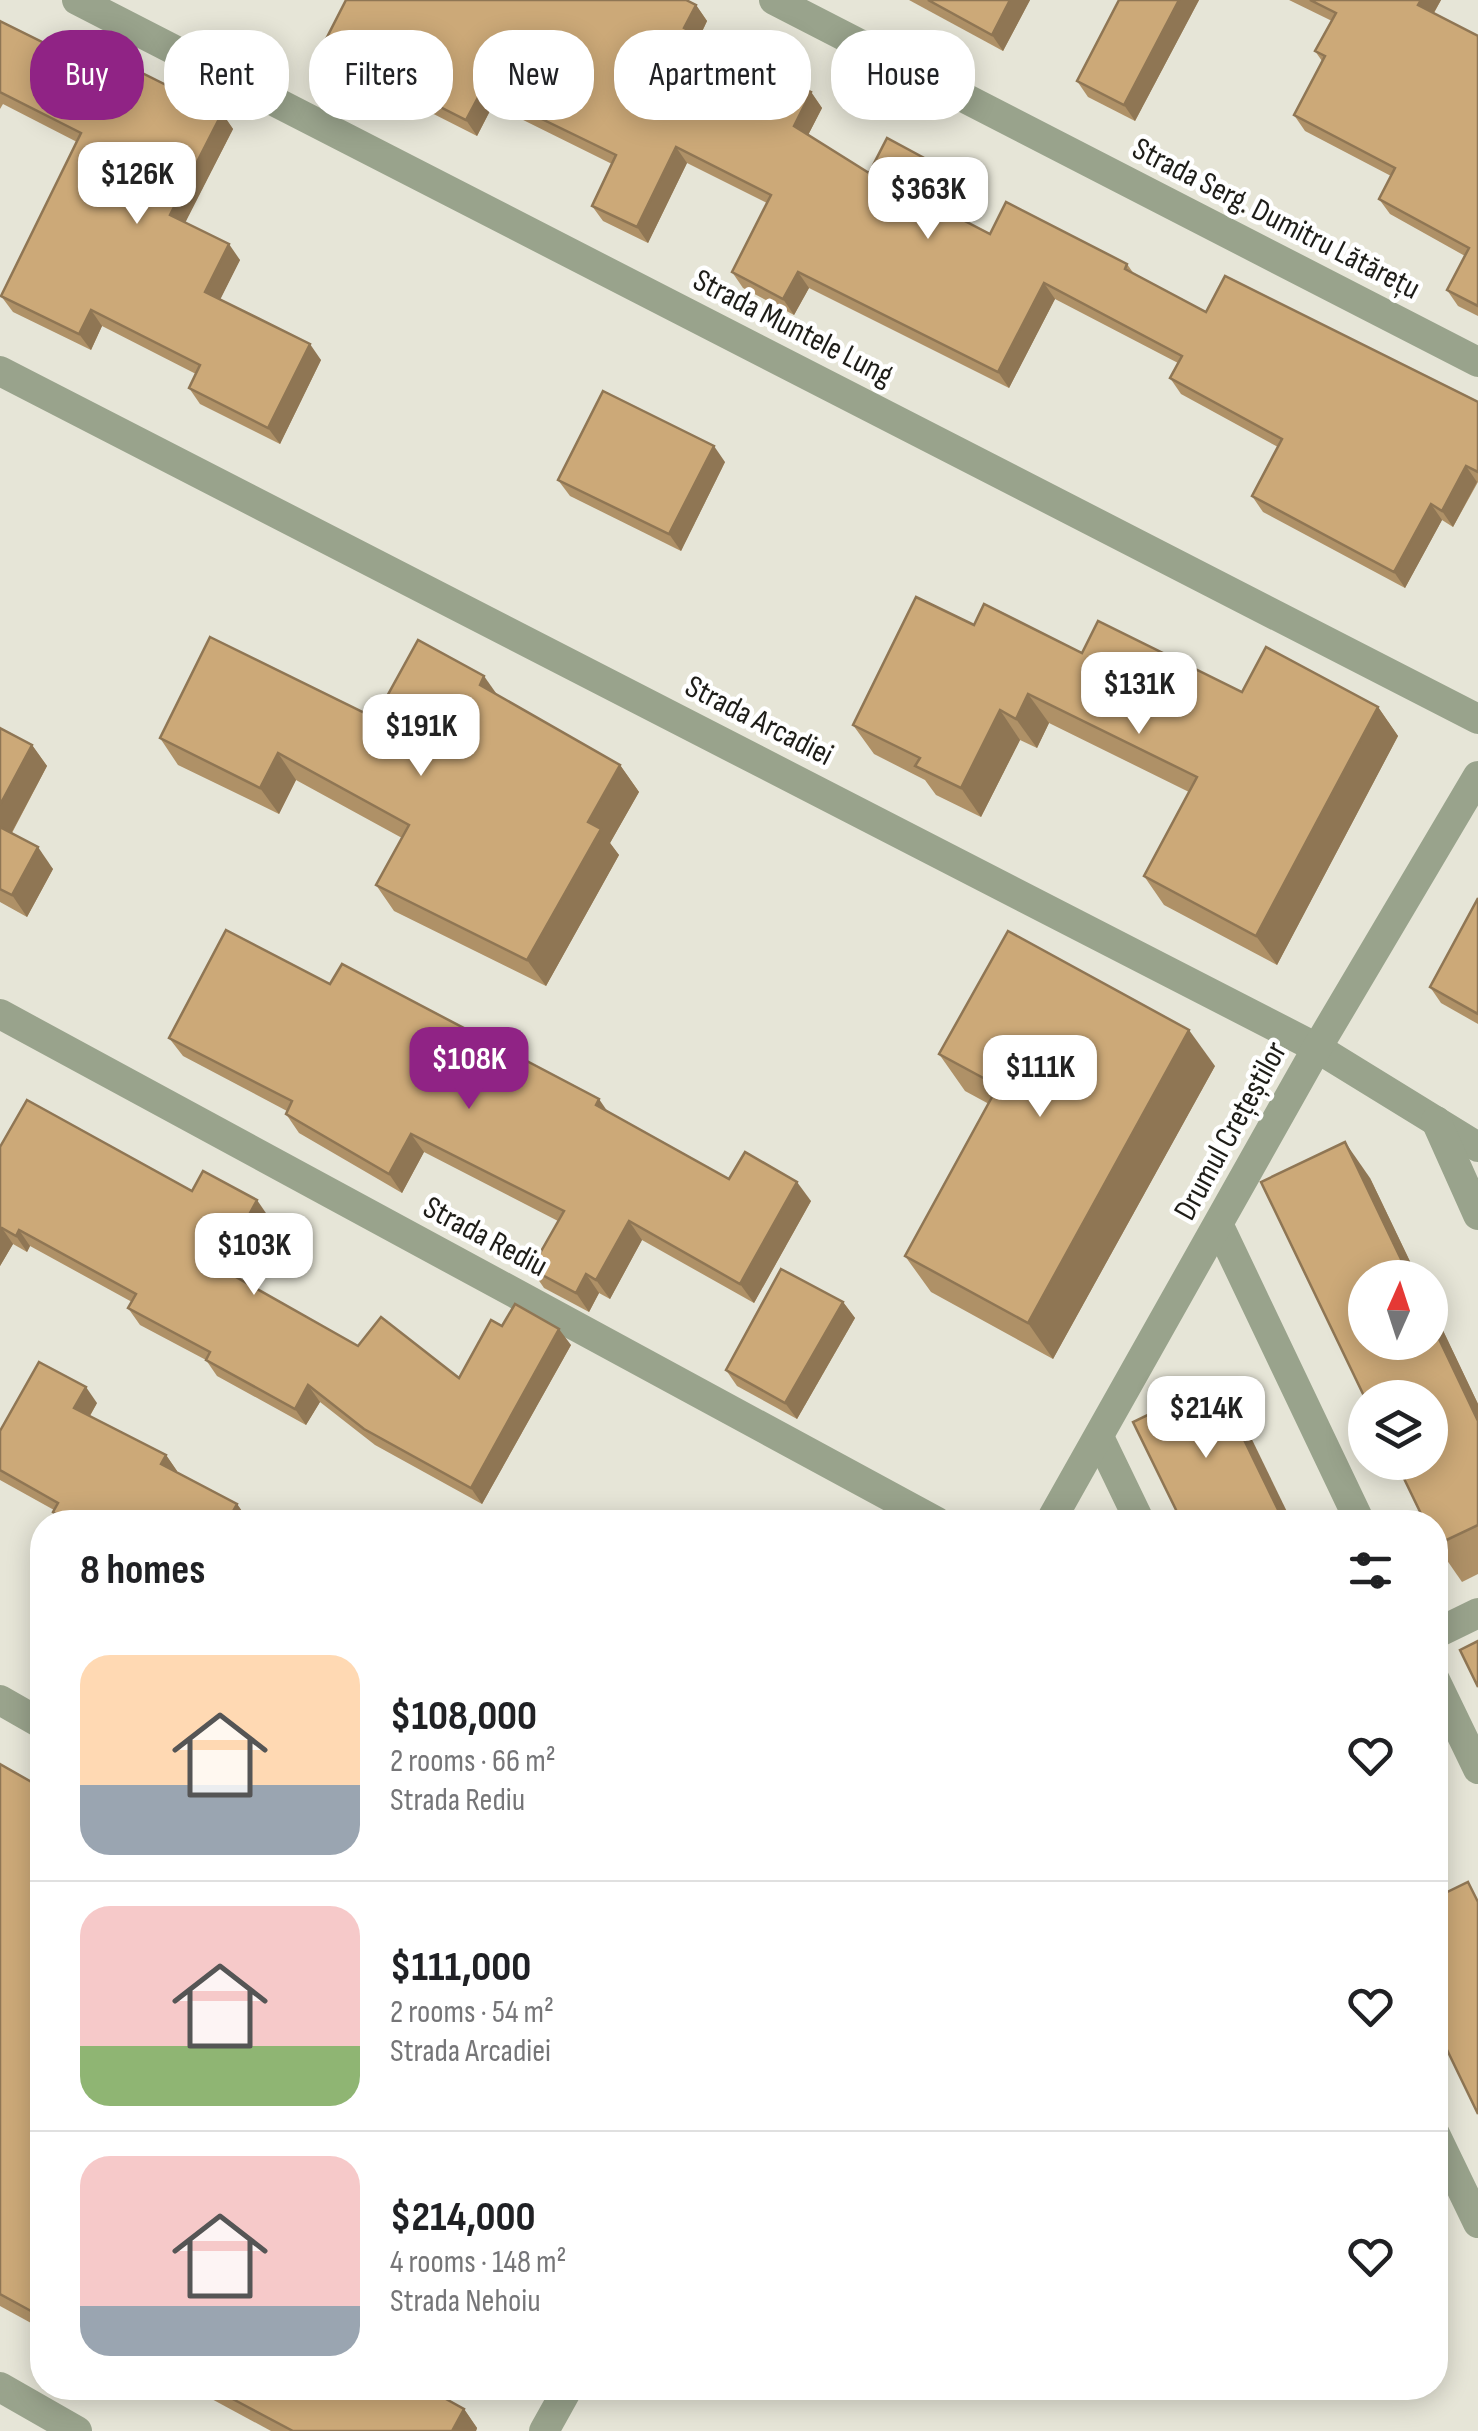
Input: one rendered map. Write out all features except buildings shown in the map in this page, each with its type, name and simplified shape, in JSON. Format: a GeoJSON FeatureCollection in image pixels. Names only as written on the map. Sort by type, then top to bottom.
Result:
{"type":"FeatureCollection","features":[{"type":"Feature","properties":{"kind":"street","name":"Strada Muntele Lung"},"geometry":{"type":"LineString","coordinates":[[77,0],[1478,719]]}},
{"type":"Feature","properties":{"kind":"street","name":"Strada Serg. Dumitru Lătărețu"},"geometry":{"type":"LineString","coordinates":[[774,0],[1478,362]]}},
{"type":"Feature","properties":{"kind":"street","name":"Strada Arcadiei"},"geometry":{"type":"LineString","coordinates":[[0,370],[1317,1048],[1478,1147]]}},
{"type":"Feature","properties":{"kind":"street","name":"Drumul Crețeștilor"},"geometry":{"type":"LineString","coordinates":[[1057,1510],[1317,1048],[1478,776]]}},
{"type":"Feature","properties":{"kind":"street","name":"Strada Rediu"},"geometry":{"type":"LineString","coordinates":[[0,1014],[916,1510]]}},
{"type":"Feature","properties":{"kind":"street"},"geometry":{"type":"LineString","coordinates":[[1436,1121],[1478,1215]]}},
{"type":"Feature","properties":{"kind":"street"},"geometry":{"type":"LineString","coordinates":[[1219,1226],[1354,1510]]}},
{"type":"Feature","properties":{"kind":"street"},"geometry":{"type":"LineString","coordinates":[[1099,1438],[1134,1510]]}},
{"type":"Feature","properties":{"kind":"street"},"geometry":{"type":"LineString","coordinates":[[1448,1628],[1478,1613]]}},
{"type":"Feature","properties":{"kind":"street"},"geometry":{"type":"LineString","coordinates":[[0,1700],[30,1717]]}},
{"type":"Feature","properties":{"kind":"street"},"geometry":{"type":"LineString","coordinates":[[1448,1707],[1478,1769]]}},
{"type":"Feature","properties":{"kind":"street"},"geometry":{"type":"LineString","coordinates":[[1448,2161],[1478,2223]]}},
{"type":"Feature","properties":{"kind":"street"},"geometry":{"type":"LineString","coordinates":[[0,2387],[78,2431]]}},
{"type":"Feature","properties":{"kind":"street"},"geometry":{"type":"LineString","coordinates":[[544,2431],[561,2400]]}}]}
